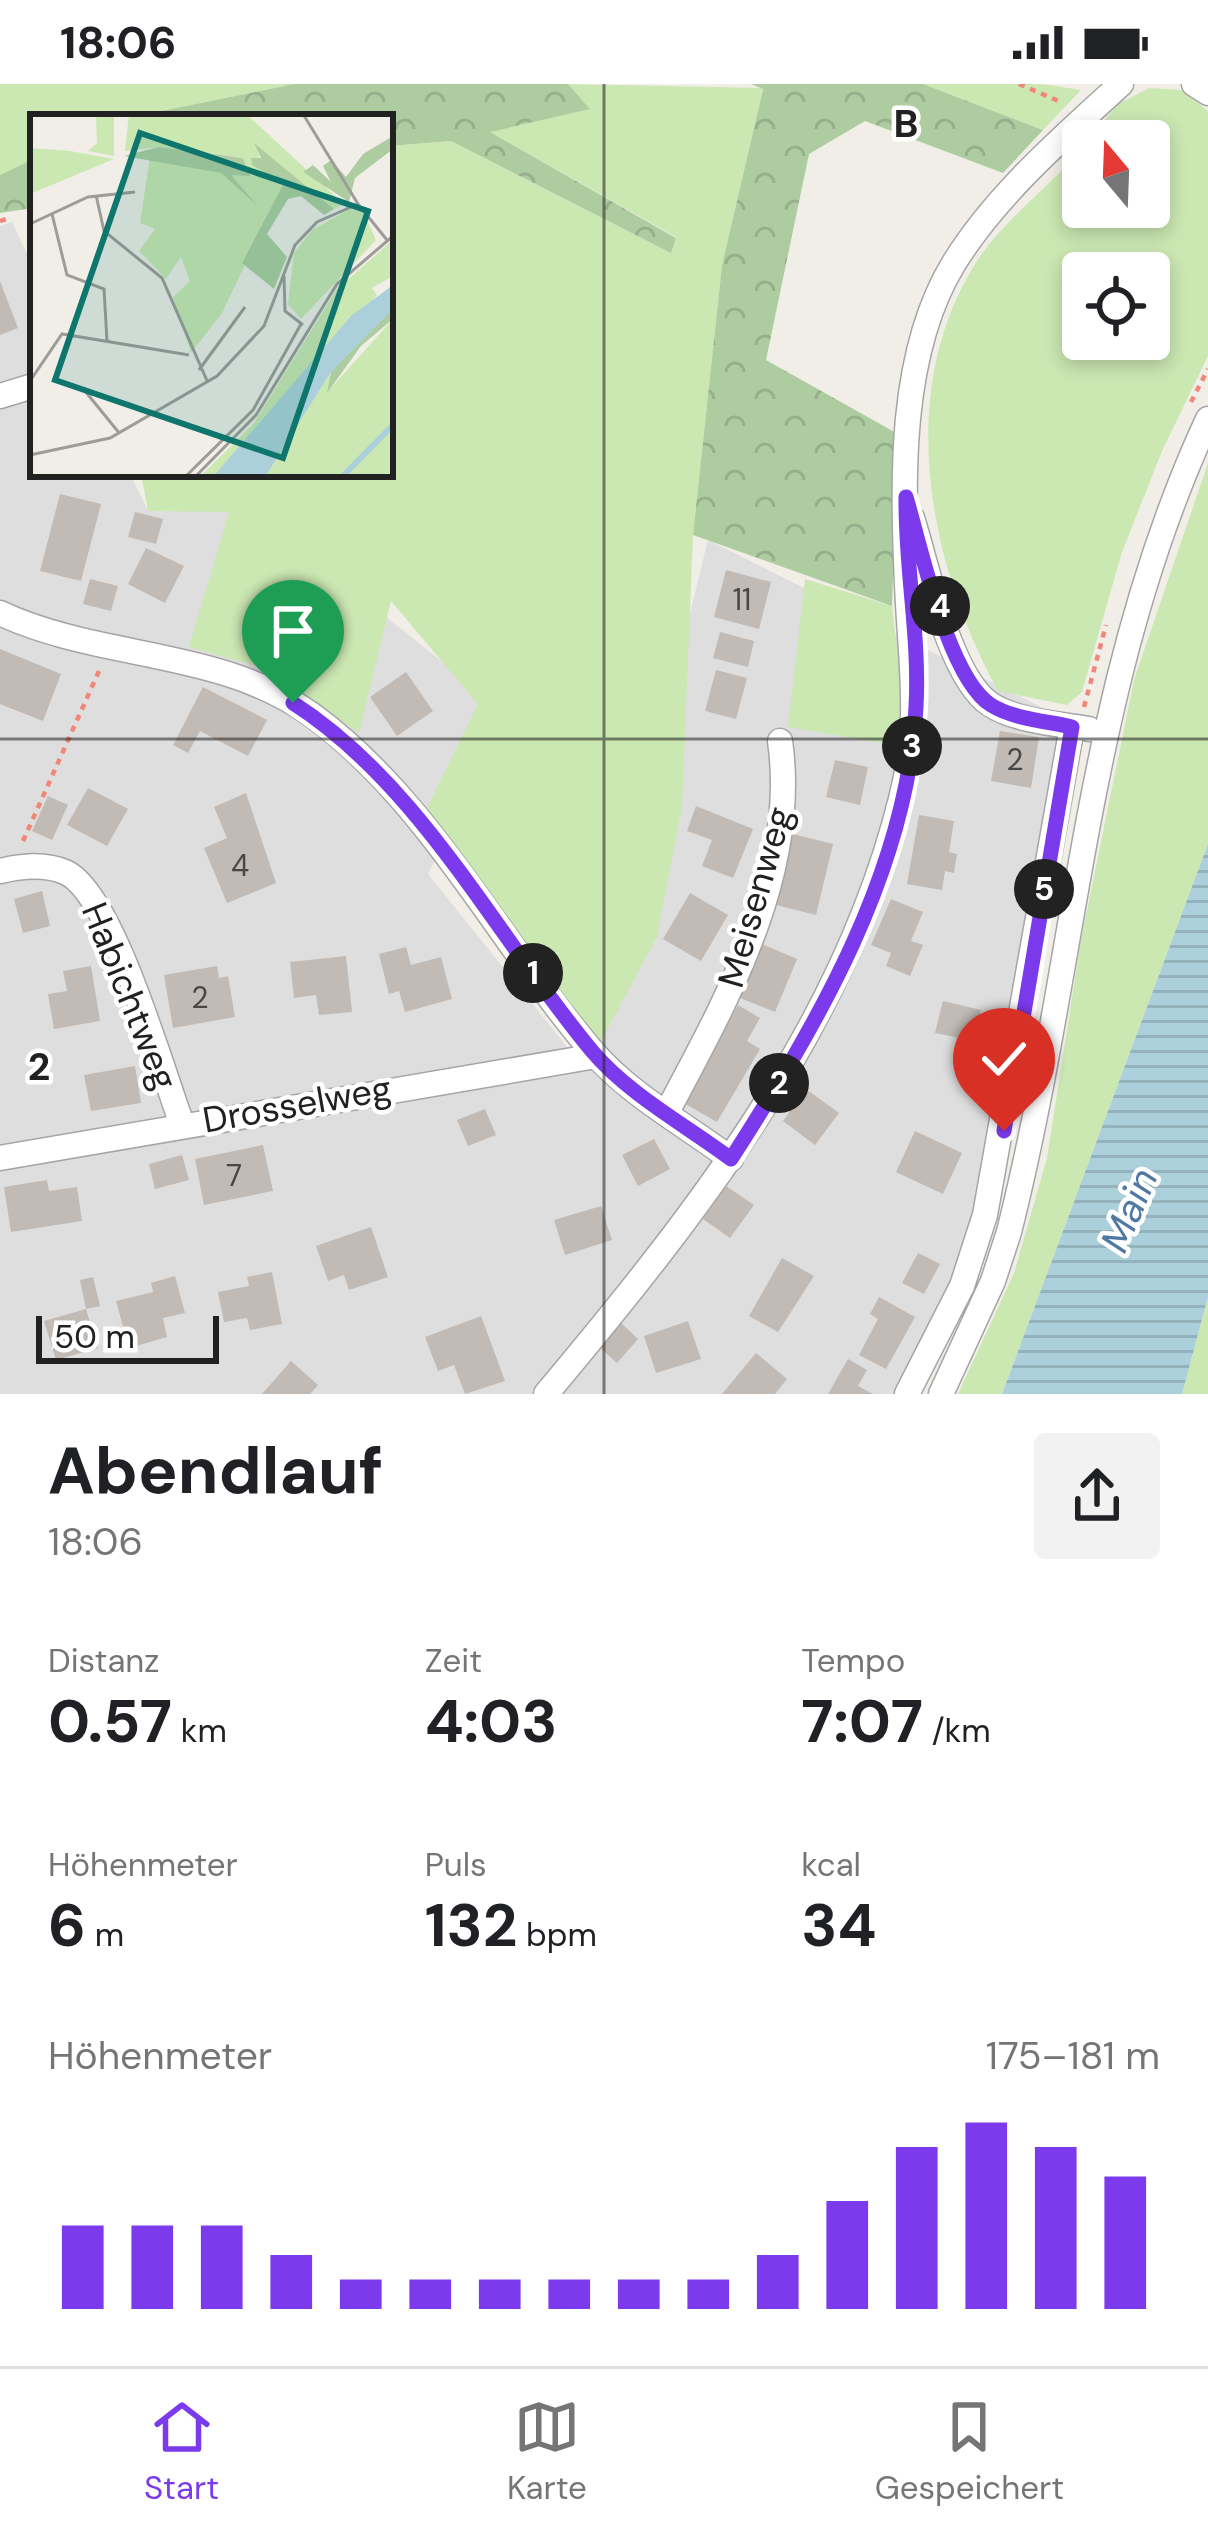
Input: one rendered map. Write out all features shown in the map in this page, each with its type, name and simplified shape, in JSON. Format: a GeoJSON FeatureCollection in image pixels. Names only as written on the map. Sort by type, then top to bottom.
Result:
{"type":"FeatureCollection","features":[{"type":"Feature","properties":{"kind":"street"},"geometry":{"type":"LineString","coordinates":[[546,1394],[731,1159],[812,1026],[886,850],[916,712],[906,497],[918,362],[929,318],[953,265],[986,220],[1120,84]]}},
{"type":"Feature","properties":{"kind":"street"},"geometry":{"type":"LineString","coordinates":[[1194,84],[1208,93]]}},
{"type":"Feature","properties":{"kind":"street"},"geometry":{"type":"LineString","coordinates":[[0,396],[30,387]]}},
{"type":"Feature","properties":{"kind":"street"},"geometry":{"type":"LineString","coordinates":[[940,1394],[993,1281],[1015,1210],[1103,732],[1140,586],[1208,419]]}},
{"type":"Feature","properties":{"kind":"street"},"geometry":{"type":"LineString","coordinates":[[906,497],[944,619],[976,693],[996,708],[1103,732]]}},
{"type":"Feature","properties":{"kind":"street"},"geometry":{"type":"LineString","coordinates":[[0,614],[211,668],[273,692],[340,738],[397,796],[596,1056],[731,1159]]}},
{"type":"Feature","properties":{"kind":"street"},"geometry":{"type":"LineString","coordinates":[[907,1394],[962,1286],[986,1215],[1072,727]]}},
{"type":"Feature","properties":{"kind":"street","name":"Meisenweg"},"geometry":{"type":"LineString","coordinates":[[668,1112],[743,962],[760,908],[783,823],[787,788],[780,741]]}},
{"type":"Feature","properties":{"kind":"street","name":"Habichtweg"},"geometry":{"type":"LineString","coordinates":[[5,870],[34,866],[65,872],[98,903],[182,1124]]}},
{"type":"Feature","properties":{"kind":"street","name":"Drosselweg"},"geometry":{"type":"LineString","coordinates":[[0,1158],[596,1056]]}},
{"type":"Feature","properties":{"kind":"path"},"geometry":{"type":"LineString","coordinates":[[1019,84],[1088,114]]}},
{"type":"Feature","properties":{"kind":"path"},"geometry":{"type":"LineString","coordinates":[[0,221],[10,218]]}},
{"type":"Feature","properties":{"kind":"path"},"geometry":{"type":"LineString","coordinates":[[5,870],[111,644]]}},
{"type":"Feature","properties":{"kind":"shaded area"},"geometry":{"type":"Polygon","coordinates":[[[12,222],[30,261],[30,477],[131,477],[148,511],[253,511],[508,714],[428,874],[580,1063],[708,540],[1069,721],[976,1264],[909,1394],[0,1394],[0,226],[12,222]]]}},
{"type":"Feature","properties":{"kind":"green space"},"geometry":{"type":"Polygon","coordinates":[[[0,84],[294,84],[147,114],[30,114],[30,160],[0,175],[0,84]]]}},
{"type":"Feature","properties":{"kind":"green space"},"geometry":{"type":"Polygon","coordinates":[[[294,84],[568,84],[590,109],[490,132],[676,238],[671,253],[451,141],[393,146],[393,114],[147,114],[294,84]]]}},
{"type":"Feature","properties":{"kind":"green space"},"geometry":{"type":"Polygon","coordinates":[[[568,84],[763,88],[722,265],[693,535],[682,806],[657,937],[600,1043],[427,808],[478,704],[391,601],[359,733],[268,669],[189,647],[229,512],[148,511],[142,477],[393,477],[393,146],[451,141],[671,253],[676,237],[488,131],[589,108],[568,84]]]}},
{"type":"Feature","properties":{"kind":"green space"},"geometry":{"type":"Polygon","coordinates":[[[751,84],[923,84],[1043,130],[1003,173],[865,121],[809,154],[766,360],[898,434],[892,606],[693,535],[722,265],[763,89],[751,84]]]}},
{"type":"Feature","properties":{"kind":"green space"},"geometry":{"type":"Polygon","coordinates":[[[923,84],[1042,84],[1081,90],[1043,130],[923,84]]]}},
{"type":"Feature","properties":{"kind":"green space"},"geometry":{"type":"Polygon","coordinates":[[[1149,88],[1181,90],[1208,111],[1208,356],[1162,451],[1122,552],[1082,692],[1067,705],[998,691],[954,590],[940,537],[928,426],[934,372],[948,319],[972,269],[997,235],[1062,170],[1062,228],[1170,228],[1170,120],[1105,120],[1118,104],[1149,88]]]}},
{"type":"Feature","properties":{"kind":"green space"},"geometry":{"type":"Polygon","coordinates":[[[30,160],[30,208],[0,213],[0,175],[30,160]]]}},
{"type":"Feature","properties":{"kind":"green space"},"geometry":{"type":"Polygon","coordinates":[[[1208,463],[1208,844],[1002,1394],[958,1394],[1014,1273],[1047,1158],[1081,940],[1134,680],[1208,463]]]}},
{"type":"Feature","properties":{"kind":"green space"},"geometry":{"type":"Polygon","coordinates":[[[805,579],[892,606],[900,675],[899,746],[788,727],[805,579]]]}},
{"type":"Feature","properties":{"kind":"green space"},"geometry":{"type":"Polygon","coordinates":[[[1208,1297],[1208,1394],[1182,1394],[1208,1297]]]}},
{"type":"Feature","properties":{"kind":"water","name":"Main"},"geometry":{"type":"Polygon","coordinates":[[[1208,844],[1208,1297],[1182,1394],[1002,1394],[1208,844]]]}},
{"type":"Feature","properties":{"kind":"building"},"geometry":{"type":"Polygon","coordinates":[[[0,281],[18,328],[0,335],[0,281]]]}},
{"type":"Feature","properties":{"kind":"building"},"geometry":{"type":"Polygon","coordinates":[[[60,494],[101,504],[81,581],[40,571],[60,494]]]}},
{"type":"Feature","properties":{"kind":"building"},"geometry":{"type":"Polygon","coordinates":[[[135,512],[163,519],[156,544],[128,537],[135,512]]]}},
{"type":"Feature","properties":{"kind":"building"},"geometry":{"type":"Polygon","coordinates":[[[146,548],[184,566],[165,603],[128,584],[146,548]]]}},
{"type":"Feature","properties":{"kind":"building"},"geometry":{"type":"Polygon","coordinates":[[[726,570],[771,582],[759,629],[714,617],[726,570]]]}},
{"type":"Feature","properties":{"kind":"building"},"geometry":{"type":"Polygon","coordinates":[[[90,579],[118,586],[111,611],[83,604],[90,579]]]}},
{"type":"Feature","properties":{"kind":"building"},"geometry":{"type":"Polygon","coordinates":[[[720,632],[754,641],[748,667],[713,658],[720,632]]]}},
{"type":"Feature","properties":{"kind":"building"},"geometry":{"type":"Polygon","coordinates":[[[0,649],[61,674],[43,721],[0,704],[0,649]]]}},
{"type":"Feature","properties":{"kind":"building"},"geometry":{"type":"Polygon","coordinates":[[[716,670],[747,678],[736,719],[705,711],[716,670]]]}},
{"type":"Feature","properties":{"kind":"building"},"geometry":{"type":"Polygon","coordinates":[[[406,672],[433,711],[397,736],[370,697],[406,672]]]}},
{"type":"Feature","properties":{"kind":"building"},"geometry":{"type":"Polygon","coordinates":[[[203,687],[267,720],[248,756],[200,731],[188,753],[173,745],[203,687]]]}},
{"type":"Feature","properties":{"kind":"building"},"geometry":{"type":"Polygon","coordinates":[[[1000,731],[1039,737],[1031,788],[991,781],[1000,731]]]}},
{"type":"Feature","properties":{"kind":"building"},"geometry":{"type":"Polygon","coordinates":[[[835,760],[868,767],[860,805],[826,797],[835,760]]]}},
{"type":"Feature","properties":{"kind":"building"},"geometry":{"type":"Polygon","coordinates":[[[88,788],[128,809],[107,846],[67,825],[88,788]]]}},
{"type":"Feature","properties":{"kind":"building"},"geometry":{"type":"Polygon","coordinates":[[[246,793],[276,883],[227,903],[204,848],[227,838],[214,807],[246,793]]]}},
{"type":"Feature","properties":{"kind":"building"},"geometry":{"type":"Polygon","coordinates":[[[48,796],[68,805],[52,840],[32,831],[48,796]]]}},
{"type":"Feature","properties":{"kind":"building"},"geometry":{"type":"Polygon","coordinates":[[[696,806],[753,829],[733,878],[702,866],[712,840],[687,831],[696,806]]]}},
{"type":"Feature","properties":{"kind":"building"},"geometry":{"type":"Polygon","coordinates":[[[919,815],[954,821],[949,852],[957,854],[954,873],[945,871],[942,890],[907,884],[919,815]]]}},
{"type":"Feature","properties":{"kind":"building"},"geometry":{"type":"Polygon","coordinates":[[[793,834],[833,844],[816,915],[776,905],[793,834]]]}},
{"type":"Feature","properties":{"kind":"building"},"geometry":{"type":"Polygon","coordinates":[[[42,891],[50,926],[23,933],[14,899],[42,891]]]}},
{"type":"Feature","properties":{"kind":"building"},"geometry":{"type":"Polygon","coordinates":[[[690,893],[728,915],[701,961],[663,939],[690,893]]]}},
{"type":"Feature","properties":{"kind":"building"},"geometry":{"type":"Polygon","coordinates":[[[891,899],[923,912],[911,941],[923,945],[910,976],[886,966],[891,953],[871,945],[891,899]]]}},
{"type":"Feature","properties":{"kind":"building"},"geometry":{"type":"Polygon","coordinates":[[[762,944],[797,959],[775,1012],[740,998],[762,944]]]}},
{"type":"Feature","properties":{"kind":"building"},"geometry":{"type":"Polygon","coordinates":[[[406,947],[411,965],[441,957],[452,999],[405,1012],[399,991],[389,994],[379,954],[406,947]]]}},
{"type":"Feature","properties":{"kind":"building"},"geometry":{"type":"Polygon","coordinates":[[[346,956],[352,1012],[319,1015],[316,995],[294,998],[290,962],[346,956]]]}},
{"type":"Feature","properties":{"kind":"building"},"geometry":{"type":"Polygon","coordinates":[[[91,966],[100,1021],[54,1029],[48,994],[67,991],[63,971],[91,966]]]}},
{"type":"Feature","properties":{"kind":"building"},"geometry":{"type":"Polygon","coordinates":[[[217,966],[219,978],[228,976],[235,1017],[173,1028],[164,975],[217,966]]]}},
{"type":"Feature","properties":{"kind":"building"},"geometry":{"type":"Polygon","coordinates":[[[943,1001],[981,1010],[974,1041],[935,1033],[943,1001]]]}},
{"type":"Feature","properties":{"kind":"building"},"geometry":{"type":"Polygon","coordinates":[[[738,1005],[760,1018],[747,1041],[760,1049],[717,1122],[682,1102],[738,1005]]]}},
{"type":"Feature","properties":{"kind":"building"},"geometry":{"type":"Polygon","coordinates":[[[135,1066],[141,1103],[91,1111],[84,1075],[135,1066]]]}},
{"type":"Feature","properties":{"kind":"building"},"geometry":{"type":"Polygon","coordinates":[[[806,1089],[839,1113],[815,1145],[783,1121],[806,1089]]]}},
{"type":"Feature","properties":{"kind":"building"},"geometry":{"type":"Polygon","coordinates":[[[485,1109],[496,1135],[468,1146],[457,1120],[485,1109]]]}},
{"type":"Feature","properties":{"kind":"building"},"geometry":{"type":"Polygon","coordinates":[[[915,1131],[962,1153],[943,1194],[896,1172],[915,1131]]]}},
{"type":"Feature","properties":{"kind":"building"},"geometry":{"type":"Polygon","coordinates":[[[654,1139],[670,1169],[638,1186],[622,1155],[654,1139]]]}},
{"type":"Feature","properties":{"kind":"building"},"geometry":{"type":"Polygon","coordinates":[[[263,1145],[273,1191],[204,1205],[195,1159],[263,1145]]]}},
{"type":"Feature","properties":{"kind":"building"},"geometry":{"type":"Polygon","coordinates":[[[182,1155],[189,1180],[155,1189],[149,1164],[182,1155]]]}},
{"type":"Feature","properties":{"kind":"building"},"geometry":{"type":"Polygon","coordinates":[[[47,1180],[49,1191],[77,1187],[82,1221],[11,1232],[4,1187],[47,1180]]]}},
{"type":"Feature","properties":{"kind":"building"},"geometry":{"type":"Polygon","coordinates":[[[726,1186],[754,1205],[730,1238],[703,1219],[726,1186]]]}},
{"type":"Feature","properties":{"kind":"building"},"geometry":{"type":"Polygon","coordinates":[[[601,1206],[612,1240],[565,1255],[554,1220],[601,1206]]]}},
{"type":"Feature","properties":{"kind":"building"},"geometry":{"type":"Polygon","coordinates":[[[371,1227],[388,1277],[349,1290],[344,1275],[328,1281],[316,1246],[371,1227]]]}},
{"type":"Feature","properties":{"kind":"building"},"geometry":{"type":"Polygon","coordinates":[[[918,1253],[940,1264],[924,1294],[902,1283],[918,1253]]]}},
{"type":"Feature","properties":{"kind":"building"},"geometry":{"type":"Polygon","coordinates":[[[782,1258],[814,1276],[778,1332],[749,1316],[782,1258]]]}},
{"type":"Feature","properties":{"kind":"building"},"geometry":{"type":"Polygon","coordinates":[[[272,1272],[282,1324],[250,1330],[247,1318],[224,1322],[218,1292],[249,1286],[247,1277],[272,1272]]]}},
{"type":"Feature","properties":{"kind":"building"},"geometry":{"type":"Polygon","coordinates":[[[175,1276],[185,1313],[163,1318],[167,1337],[129,1348],[116,1301],[153,1292],[151,1283],[175,1276]]]}},
{"type":"Feature","properties":{"kind":"building"},"geometry":{"type":"Polygon","coordinates":[[[93,1277],[100,1306],[86,1309],[80,1280],[93,1277]]]}},
{"type":"Feature","properties":{"kind":"building"},"geometry":{"type":"Polygon","coordinates":[[[879,1297],[915,1317],[886,1369],[859,1355],[878,1319],[870,1314],[879,1297]]]}},
{"type":"Feature","properties":{"kind":"building"},"geometry":{"type":"Polygon","coordinates":[[[86,1309],[98,1348],[56,1360],[44,1321],[86,1309]]]}},
{"type":"Feature","properties":{"kind":"building"},"geometry":{"type":"Polygon","coordinates":[[[481,1316],[505,1381],[465,1394],[454,1365],[438,1371],[425,1337],[481,1316]]]}},
{"type":"Feature","properties":{"kind":"building"},"geometry":{"type":"Polygon","coordinates":[[[688,1321],[701,1359],[656,1373],[644,1336],[688,1321]]]}},
{"type":"Feature","properties":{"kind":"building"},"geometry":{"type":"Polygon","coordinates":[[[621,1323],[638,1339],[617,1363],[600,1348],[621,1323]]]}},
{"type":"Feature","properties":{"kind":"building"},"geometry":{"type":"Polygon","coordinates":[[[756,1353],[787,1379],[775,1394],[722,1394],[756,1353]]]}},
{"type":"Feature","properties":{"kind":"building"},"geometry":{"type":"Polygon","coordinates":[[[848,1359],[867,1370],[858,1386],[873,1394],[828,1394],[848,1359]]]}},
{"type":"Feature","properties":{"kind":"building"},"geometry":{"type":"Polygon","coordinates":[[[291,1361],[318,1385],[310,1394],[262,1394],[291,1361]]]}},
{"type":"Feature","properties":{"kind":"route"},"geometry":{"type":"LineString","coordinates":[[293,703],[340,738],[397,796],[596,1056],[731,1159],[812,1026],[836,977],[902,797],[917,677],[907,590],[906,497],[944,619],[976,693],[1012,714],[1072,727],[1004,1131]]}}]}
